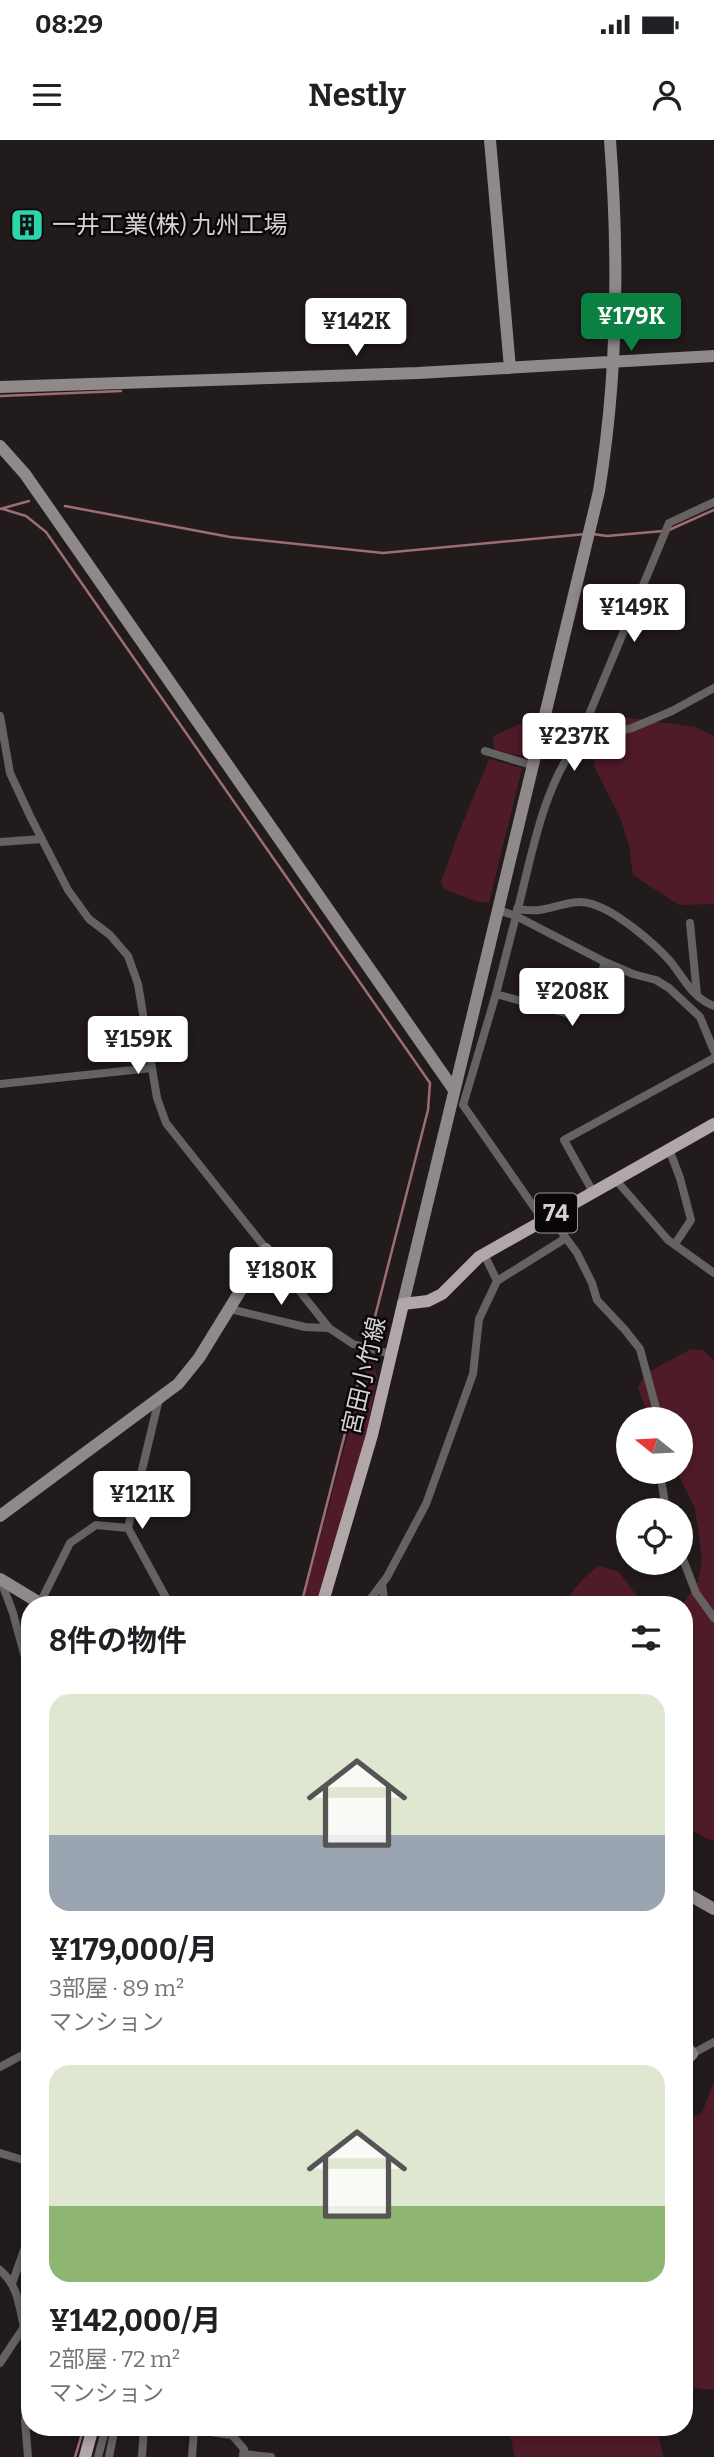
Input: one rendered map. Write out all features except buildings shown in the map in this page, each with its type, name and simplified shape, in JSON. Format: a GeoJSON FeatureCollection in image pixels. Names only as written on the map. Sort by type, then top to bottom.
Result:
{"type":"FeatureCollection","features":[{"type":"Feature","properties":{"kind":"main road","name":"宮田小竹線"},"geometry":{"type":"LineString","coordinates":[[325,1596],[372,1435],[403,1304],[428,1301],[442,1294],[484,1254],[714,1124]]}},
{"type":"Feature","properties":{"kind":"main road"},"geometry":{"type":"LineString","coordinates":[[85,2457],[91,2436]]}},
{"type":"Feature","properties":{"kind":"street"},"geometry":{"type":"LineString","coordinates":[[490,140],[510,368]]}},
{"type":"Feature","properties":{"kind":"street"},"geometry":{"type":"LineString","coordinates":[[403,1304],[531,765],[588,541],[605,456],[614,363],[616,251],[610,140]]}},
{"type":"Feature","properties":{"kind":"street"},"geometry":{"type":"LineString","coordinates":[[0,387],[510,368],[714,356]]}},
{"type":"Feature","properties":{"kind":"street"},"geometry":{"type":"LineString","coordinates":[[0,446],[25,474],[454,1090]]}},
{"type":"Feature","properties":{"kind":"street"},"geometry":{"type":"LineString","coordinates":[[656,1407],[640,1349],[597,1300],[577,1253],[463,1105],[550,792],[564,761],[578,741],[669,523],[714,502]]}},
{"type":"Feature","properties":{"kind":"street"},"geometry":{"type":"LineString","coordinates":[[578,741],[632,728],[672,711],[714,688]]}},
{"type":"Feature","properties":{"kind":"street"},"geometry":{"type":"LineString","coordinates":[[0,716],[10,773],[68,890],[89,919],[110,935],[128,956],[138,984],[157,1098],[166,1123],[329,1328],[353,1344],[391,1354]]}},
{"type":"Feature","properties":{"kind":"street"},"geometry":{"type":"LineString","coordinates":[[488,753],[531,765]]}},
{"type":"Feature","properties":{"kind":"street"},"geometry":{"type":"LineString","coordinates":[[0,842],[42,839]]}},
{"type":"Feature","properties":{"kind":"street"},"geometry":{"type":"LineString","coordinates":[[498,910],[517,913],[576,902],[594,904],[630,925],[650,941],[669,960],[697,997],[714,1006]]}},
{"type":"Feature","properties":{"kind":"street"},"geometry":{"type":"LineString","coordinates":[[517,913],[605,962],[656,980],[669,988],[696,1012],[714,1051]]}},
{"type":"Feature","properties":{"kind":"street"},"geometry":{"type":"LineString","coordinates":[[690,923],[696,1012]]}},
{"type":"Feature","properties":{"kind":"street"},"geometry":{"type":"LineString","coordinates":[[496,993],[569,1014],[593,1000],[605,962]]}},
{"type":"Feature","properties":{"kind":"street"},"geometry":{"type":"LineString","coordinates":[[593,1192],[564,1140],[714,1058]]}},
{"type":"Feature","properties":{"kind":"street"},"geometry":{"type":"LineString","coordinates":[[0,1084],[152,1068]]}},
{"type":"Feature","properties":{"kind":"street"},"geometry":{"type":"LineString","coordinates":[[669,1149],[691,1220],[675,1244]]}},
{"type":"Feature","properties":{"kind":"street"},"geometry":{"type":"LineString","coordinates":[[615,1179],[675,1244],[714,1273]]}},
{"type":"Feature","properties":{"kind":"street"},"geometry":{"type":"LineString","coordinates":[[373,1596],[426,1504],[472,1374],[480,1319],[497,1281],[566,1238]]}},
{"type":"Feature","properties":{"kind":"street"},"geometry":{"type":"LineString","coordinates":[[0,1516],[159,1399],[189,1373],[266,1249]]}},
{"type":"Feature","properties":{"kind":"street"},"geometry":{"type":"LineString","coordinates":[[484,1254],[497,1281]]}},
{"type":"Feature","properties":{"kind":"street"},"geometry":{"type":"LineString","coordinates":[[230,1309],[304,1327],[329,1328]]}},
{"type":"Feature","properties":{"kind":"street"},"geometry":{"type":"LineString","coordinates":[[159,1399],[128,1528],[165,1596]]}},
{"type":"Feature","properties":{"kind":"street"},"geometry":{"type":"LineString","coordinates":[[46,1596],[70,1543],[96,1525],[128,1528]]}},
{"type":"Feature","properties":{"kind":"street"},"geometry":{"type":"LineString","coordinates":[[689,1575],[696,1593],[714,1618]]}},
{"type":"Feature","properties":{"kind":"street"},"geometry":{"type":"LineString","coordinates":[[1,1580],[28,1596]]}},
{"type":"Feature","properties":{"kind":"street"},"geometry":{"type":"LineString","coordinates":[[1,1580],[21,1643]]}},
{"type":"Feature","properties":{"kind":"street"},"geometry":{"type":"LineString","coordinates":[[382,1584],[384,1596]]}},
{"type":"Feature","properties":{"kind":"street"},"geometry":{"type":"LineString","coordinates":[[693,1897],[714,1909]]}},
{"type":"Feature","properties":{"kind":"street"},"geometry":{"type":"LineString","coordinates":[[693,2055],[714,2042]]}},
{"type":"Feature","properties":{"kind":"street"},"geometry":{"type":"LineString","coordinates":[[0,2067],[21,2056]]}},
{"type":"Feature","properties":{"kind":"street"},"geometry":{"type":"LineString","coordinates":[[0,2153],[21,2159]]}},
{"type":"Feature","properties":{"kind":"street"},"geometry":{"type":"LineString","coordinates":[[12,2284],[21,2258]]}},
{"type":"Feature","properties":{"kind":"street"},"geometry":{"type":"LineString","coordinates":[[0,2270],[12,2284],[21,2309]]}},
{"type":"Feature","properties":{"kind":"street"},"geometry":{"type":"LineString","coordinates":[[0,2363],[21,2334]]}},
{"type":"Feature","properties":{"kind":"street"},"geometry":{"type":"LineString","coordinates":[[27,2436],[29,2457]]}},
{"type":"Feature","properties":{"kind":"street"},"geometry":{"type":"LineString","coordinates":[[98,2457],[104,2436]]}},
{"type":"Feature","properties":{"kind":"street"},"geometry":{"type":"LineString","coordinates":[[109,2457],[113,2436]]}},
{"type":"Feature","properties":{"kind":"street"},"geometry":{"type":"LineString","coordinates":[[142,2457],[143,2436]]}},
{"type":"Feature","properties":{"kind":"street"},"geometry":{"type":"LineString","coordinates":[[192,2457],[194,2436]]}},
{"type":"Feature","properties":{"kind":"street"},"geometry":{"type":"LineString","coordinates":[[232,2436],[244,2449],[243,2456],[271,2457]]}},
{"type":"Feature","properties":{"kind":"shaded area"},"geometry":{"type":"Polygon","coordinates":[[[535,717],[525,757],[495,750],[493,736],[535,717]]]}},
{"type":"Feature","properties":{"kind":"shaded area"},"geometry":{"type":"Polygon","coordinates":[[[624,717],[695,727],[714,736],[714,904],[679,905],[633,875],[629,845],[620,817],[594,766],[595,745],[602,726],[624,717]]]}},
{"type":"Feature","properties":{"kind":"shaded area"},"geometry":{"type":"Polygon","coordinates":[[[489,759],[522,768],[489,903],[475,901],[444,889],[441,882],[489,759]]]}},
{"type":"Feature","properties":{"kind":"shaded area"},"geometry":{"type":"Polygon","coordinates":[[[691,1349],[703,1350],[714,1360],[714,1841],[693,1830],[693,1596],[688,1596],[698,1582],[702,1559],[693,1498],[690,1498],[683,1484],[693,1484],[693,1407],[645,1407],[638,1388],[645,1374],[691,1349]]]}},
{"type":"Feature","properties":{"kind":"shaded area"},"geometry":{"type":"Polygon","coordinates":[[[368,1360],[373,1361],[377,1377],[367,1433],[320,1596],[304,1596],[368,1360]]]}},
{"type":"Feature","properties":{"kind":"shaded area"},"geometry":{"type":"Polygon","coordinates":[[[599,1566],[621,1575],[637,1596],[569,1596],[599,1566]]]}},
{"type":"Feature","properties":{"kind":"shaded area"},"geometry":{"type":"Polygon","coordinates":[[[714,2081],[714,2390],[693,2388],[693,2117],[702,2113],[714,2081]]]}},
{"type":"Feature","properties":{"kind":"shaded area"},"geometry":{"type":"Polygon","coordinates":[[[508,2436],[659,2436],[663,2457],[515,2457],[508,2436]]]}},
{"type":"Feature","properties":{"kind":"waterway"},"geometry":{"type":"LineString","coordinates":[[0,396],[121,391]]}},
{"type":"Feature","properties":{"kind":"waterway"},"geometry":{"type":"LineString","coordinates":[[0,509],[29,501]]}},
{"type":"Feature","properties":{"kind":"waterway"},"geometry":{"type":"LineString","coordinates":[[65,506],[230,537],[383,553],[586,534]]}},
{"type":"Feature","properties":{"kind":"waterway"},"geometry":{"type":"LineString","coordinates":[[3,509],[26,516],[46,532],[430,1083],[428,1110],[303,1596]]}},
{"type":"Feature","properties":{"kind":"waterway"},"geometry":{"type":"LineString","coordinates":[[669,530],[714,510]]}},
{"type":"Feature","properties":{"kind":"waterway"},"geometry":{"type":"LineString","coordinates":[[593,534],[607,536],[663,531]]}},
{"type":"Feature","properties":{"kind":"waterway"},"geometry":{"type":"LineString","coordinates":[[75,2457],[81,2436]]}},
{"type":"Feature","properties":{"kind":"place","name":"一井工業(株) 九州工場"},"geometry":{"type":"Point","coordinates":[27,225]}}]}
